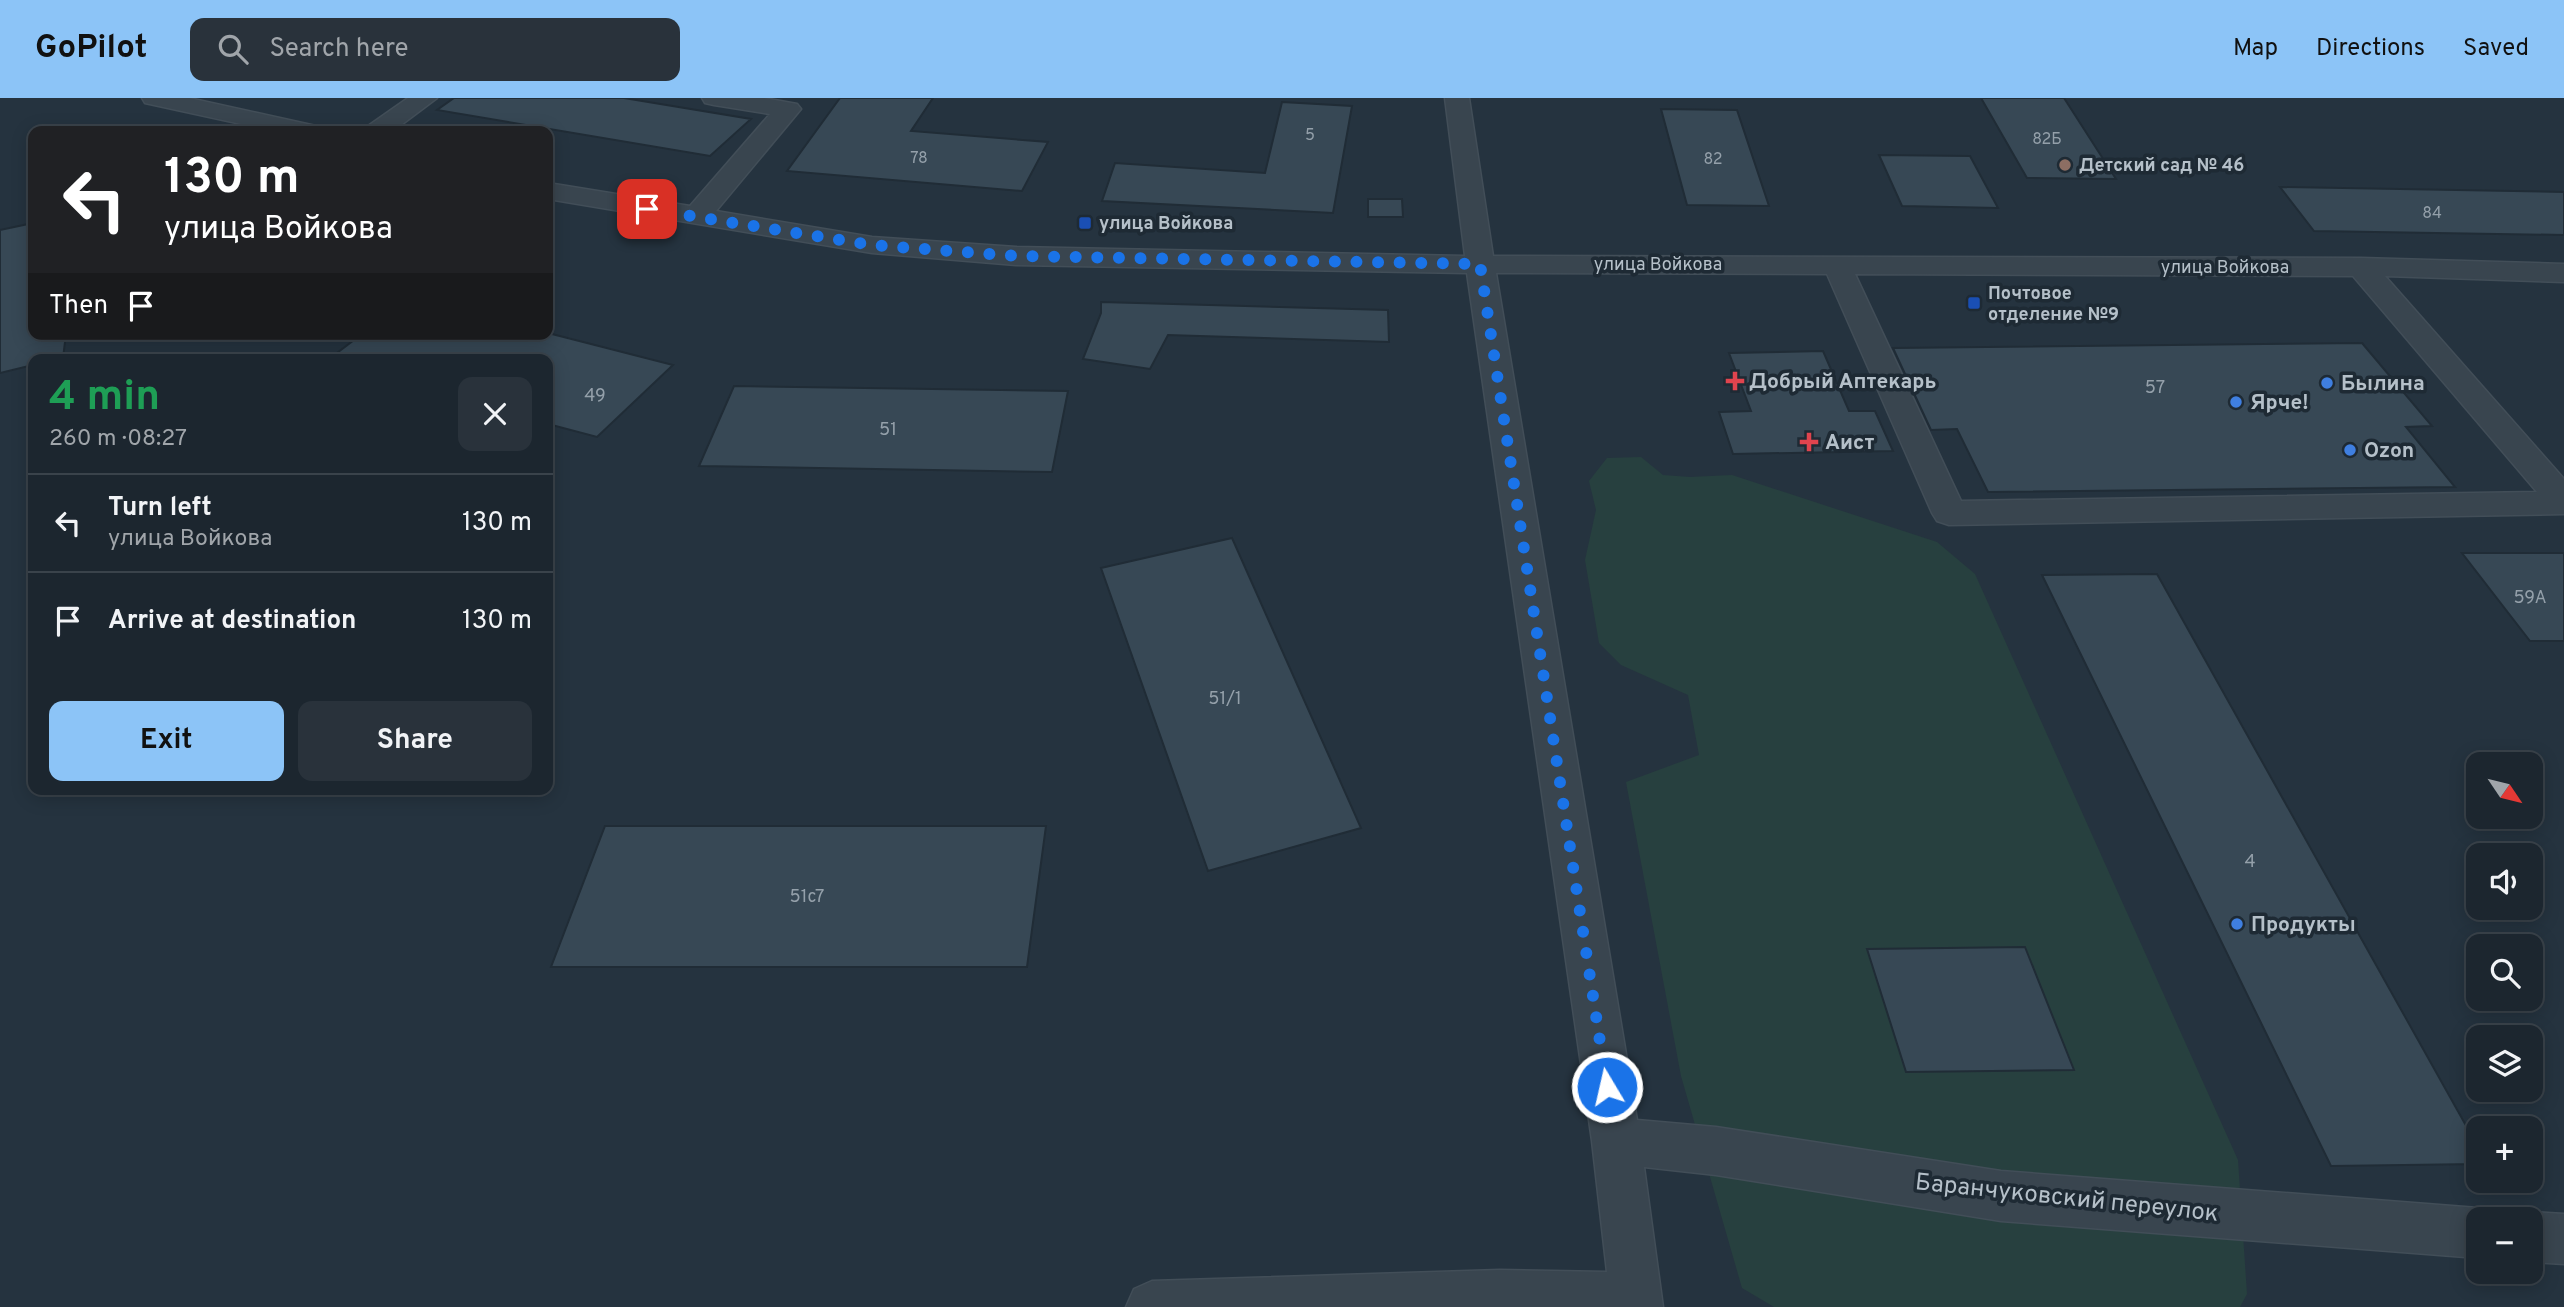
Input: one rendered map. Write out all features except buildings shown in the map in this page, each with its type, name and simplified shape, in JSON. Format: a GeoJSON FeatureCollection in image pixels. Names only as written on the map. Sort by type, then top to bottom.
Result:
{"type":"FeatureCollection","features":[{"type":"Feature","properties":{"kind":"street"},"geometry":{"type":"LineString","coordinates":[[154,98],[284,126]]}},
{"type":"Feature","properties":{"kind":"street"},"geometry":{"type":"LineString","coordinates":[[384,126],[425,98]]}},
{"type":"Feature","properties":{"kind":"street"},"geometry":{"type":"LineString","coordinates":[[696,217],[788,109],[713,98]]}},
{"type":"Feature","properties":{"kind":"street"},"geometry":{"type":"LineString","coordinates":[[1152,1307],[1500,1296],[1636,1303],[1616,1141],[1480,264],[1457,98]]}},
{"type":"Feature","properties":{"kind":"street","name":"улица Войкова"},"geometry":{"type":"LineString","coordinates":[[553,192],[872,245],[1016,256],[1480,264],[2361,267],[2564,273]]}},
{"type":"Feature","properties":{"kind":"street"},"geometry":{"type":"LineString","coordinates":[[1837,265],[1949,513],[2564,502]]}},
{"type":"Feature","properties":{"kind":"street"},"geometry":{"type":"LineString","coordinates":[[2361,267],[2564,502]]}},
{"type":"Feature","properties":{"kind":"street","name":"Баранчуковский переулок"},"geometry":{"type":"LineString","coordinates":[[1616,1141],[1716,1151],[2001,1196],[2466,1232]]}},
{"type":"Feature","properties":{"kind":"street"},"geometry":{"type":"LineString","coordinates":[[2543,1238],[2564,1239]]}},
{"type":"Feature","properties":{"kind":"green space"},"geometry":{"type":"Polygon","coordinates":[[[1641,457],[1663,475],[1732,475],[1937,542],[1975,574],[2238,1160],[2247,1294],[2240,1307],[1774,1307],[1742,1288],[1681,1076],[1626,782],[1699,755],[1688,695],[1621,665],[1599,643],[1585,560],[1596,510],[1589,481],[1607,458],[1641,457]]]}},
{"type":"Feature","properties":{"kind":"place","name":"Детский сад № 46"},"geometry":{"type":"Point","coordinates":[2065,165]}},
{"type":"Feature","properties":{"kind":"place","name":"улица Войкова"},"geometry":{"type":"Point","coordinates":[1085,223]}},
{"type":"Feature","properties":{"kind":"place","name":"Почтовое отделение №9"},"geometry":{"type":"Point","coordinates":[1974,303]}},
{"type":"Feature","properties":{"kind":"place","name":"Добрый Аптекарь"},"geometry":{"type":"Point","coordinates":[1735,381]}},
{"type":"Feature","properties":{"kind":"place","name":"Былина"},"geometry":{"type":"Point","coordinates":[2327,383]}},
{"type":"Feature","properties":{"kind":"place","name":"Ярче!"},"geometry":{"type":"Point","coordinates":[2236,402]}},
{"type":"Feature","properties":{"kind":"place","name":"Аист"},"geometry":{"type":"Point","coordinates":[1809,442]}},
{"type":"Feature","properties":{"kind":"place","name":"Ozon"},"geometry":{"type":"Point","coordinates":[2350,450]}},
{"type":"Feature","properties":{"kind":"place","name":"Продукты"},"geometry":{"type":"Point","coordinates":[2237,924]}},
{"type":"Feature","properties":{"kind":"route"},"geometry":{"type":"LineString","coordinates":[[647,209],[872,245],[1016,256],[1480,264],[1607,1087]]}}]}
